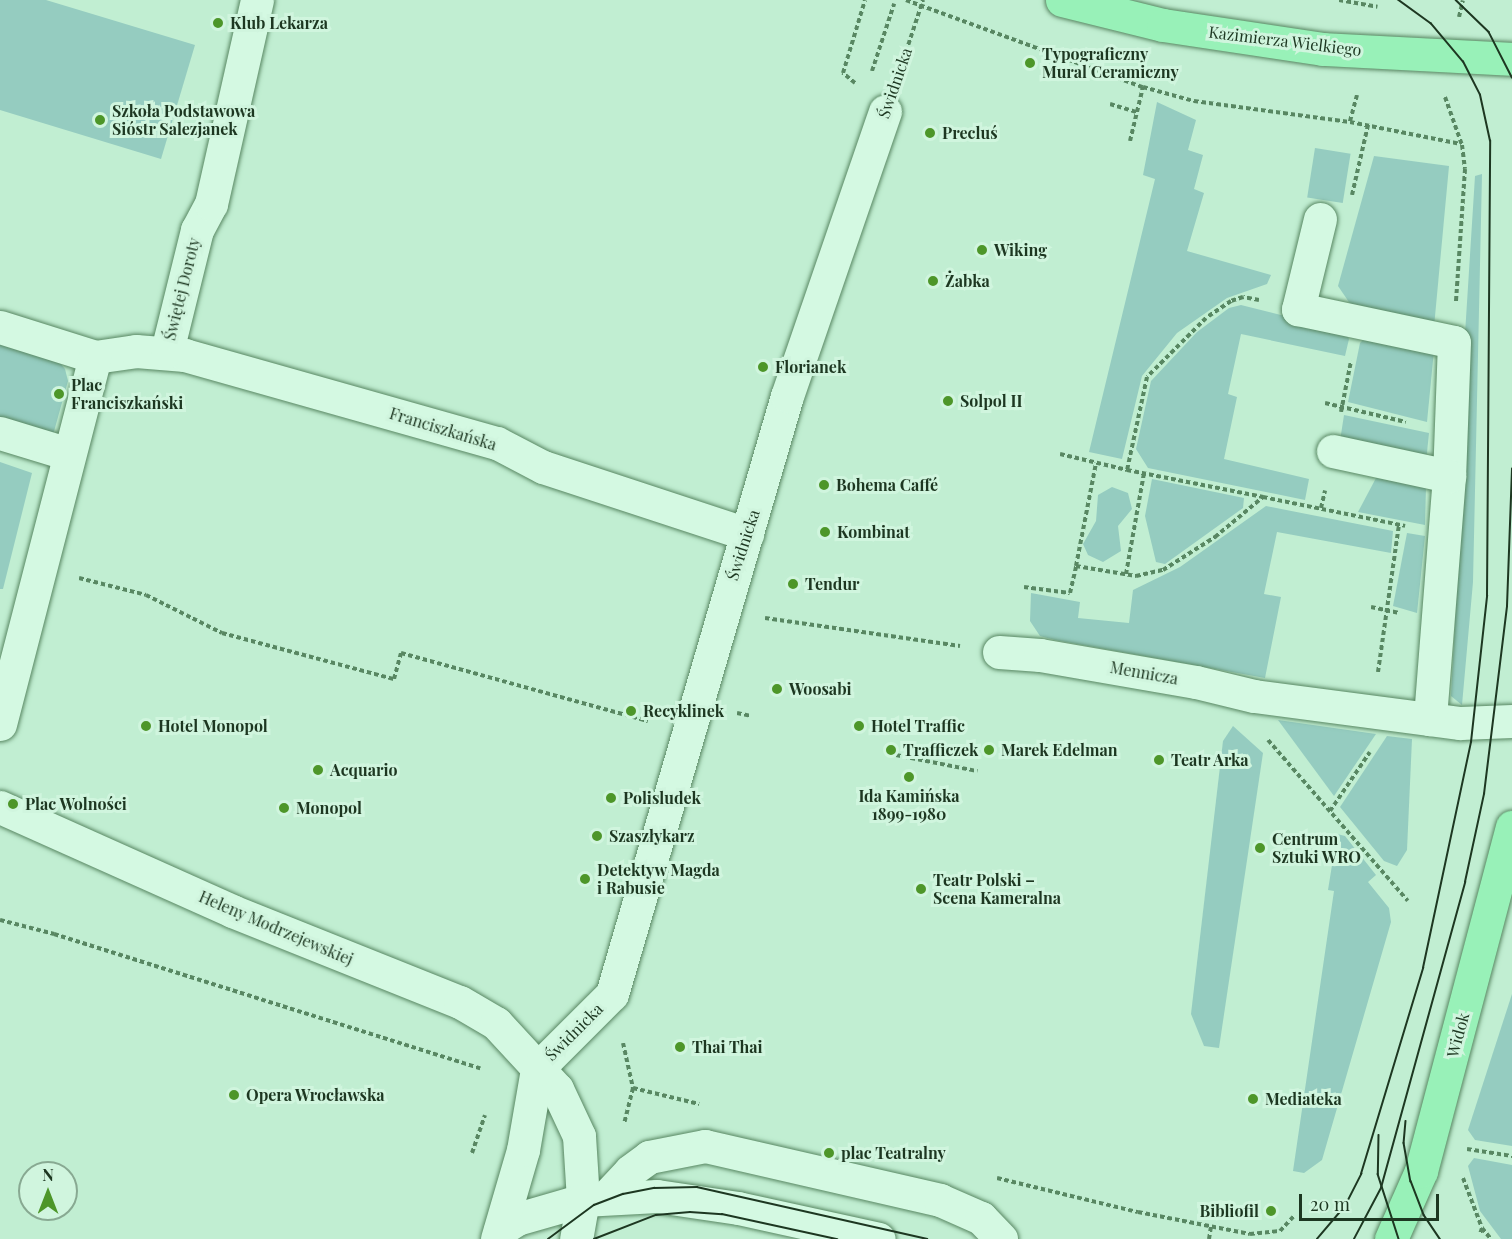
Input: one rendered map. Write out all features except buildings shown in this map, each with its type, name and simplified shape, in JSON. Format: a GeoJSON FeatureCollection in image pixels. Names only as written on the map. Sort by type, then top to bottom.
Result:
{"type":"FeatureCollection","features":[{"type":"Feature","properties":{"kind":"main road","name":"Kazimierza Wielkiego"},"geometry":{"type":"LineString","coordinates":[[1062,0],[1163,25],[1323,49],[1512,59]]}},
{"type":"Feature","properties":{"kind":"main road","name":"Widok"},"geometry":{"type":"LineString","coordinates":[[1391,1239],[1421,1170],[1512,827]]}},
{"type":"Feature","properties":{"kind":"street","name":"Świętej Doroty"},"geometry":{"type":"LineString","coordinates":[[95,357],[167,351],[197,230],[211,204],[256,2]]}},
{"type":"Feature","properties":{"kind":"street","name":"Świdnicka"},"geometry":{"type":"LineString","coordinates":[[499,1235],[523,1150],[537,1069],[612,994],[687,731],[787,396],[885,111]]}},
{"type":"Feature","properties":{"kind":"street"},"geometry":{"type":"LineString","coordinates":[[1320,219],[1298,309],[1454,342],[1449,476],[1430,719]]}},
{"type":"Feature","properties":{"kind":"street"},"geometry":{"type":"LineString","coordinates":[[0,327],[95,357],[0,724]]}},
{"type":"Feature","properties":{"kind":"street","name":"Franciszkańska"},"geometry":{"type":"LineString","coordinates":[[167,351],[497,443],[543,467],[747,534]]}},
{"type":"Feature","properties":{"kind":"street"},"geometry":{"type":"LineString","coordinates":[[0,433],[69,454]]}},
{"type":"Feature","properties":{"kind":"street"},"geometry":{"type":"LineString","coordinates":[[1333,451],[1449,476]]}},
{"type":"Feature","properties":{"kind":"street","name":"Mennicza"},"geometry":{"type":"LineString","coordinates":[[999,652],[1040,655],[1196,681],[1254,696],[1430,719],[1512,721]]}},
{"type":"Feature","properties":{"kind":"street","name":"Heleny Modrzejewskiej"},"geometry":{"type":"LineString","coordinates":[[0,807],[232,910],[460,1002],[505,1030],[537,1069]]}},
{"type":"Feature","properties":{"kind":"street","name":"Świdnicka"},"geometry":{"type":"LineString","coordinates":[[537,1069],[557,1089],[579,1136],[595,1198],[576,1239]]}},
{"type":"Feature","properties":{"kind":"street"},"geometry":{"type":"LineString","coordinates":[[595,1198],[649,1157],[705,1146],[939,1200],[981,1218],[1001,1239]]}},
{"type":"Feature","properties":{"kind":"street"},"geometry":{"type":"LineString","coordinates":[[595,1198],[657,1196],[727,1206],[879,1239]]}},
{"type":"Feature","properties":{"kind":"street","name":"Świdnicka"},"geometry":{"type":"LineString","coordinates":[[499,1235],[517,1219],[595,1198]]}},
{"type":"Feature","properties":{"kind":"path"},"geometry":{"type":"LineString","coordinates":[[843,73],[865,0]]}},
{"type":"Feature","properties":{"kind":"path"},"geometry":{"type":"LineString","coordinates":[[906,0],[1143,87],[1194,101],[1350,122],[1462,145]]}},
{"type":"Feature","properties":{"kind":"path","name":"Świdnicka"},"geometry":{"type":"LineString","coordinates":[[885,111],[923,0]]}},
{"type":"Feature","properties":{"kind":"path"},"geometry":{"type":"LineString","coordinates":[[1339,0],[1377,7]]}},
{"type":"Feature","properties":{"kind":"path"},"geometry":{"type":"LineString","coordinates":[[874,66],[894,4]]}},
{"type":"Feature","properties":{"kind":"path"},"geometry":{"type":"LineString","coordinates":[[1130,141],[1143,87]]}},
{"type":"Feature","properties":{"kind":"path"},"geometry":{"type":"LineString","coordinates":[[1443,90],[1462,145],[1465,168],[1454,342]]}},
{"type":"Feature","properties":{"kind":"path"},"geometry":{"type":"LineString","coordinates":[[1350,122],[1358,95]]}},
{"type":"Feature","properties":{"kind":"path"},"geometry":{"type":"LineString","coordinates":[[1110,104],[1137,112]]}},
{"type":"Feature","properties":{"kind":"path"},"geometry":{"type":"LineString","coordinates":[[1320,219],[1349,207],[1368,125]]}},
{"type":"Feature","properties":{"kind":"path"},"geometry":{"type":"LineString","coordinates":[[1127,470],[1146,377],[1185,336],[1222,306],[1243,297],[1298,309]]}},
{"type":"Feature","properties":{"kind":"path"},"geometry":{"type":"LineString","coordinates":[[1325,403],[1450,432]]}},
{"type":"Feature","properties":{"kind":"path"},"geometry":{"type":"LineString","coordinates":[[1060,454],[1127,470],[1445,532]]}},
{"type":"Feature","properties":{"kind":"path"},"geometry":{"type":"LineString","coordinates":[[1024,587],[1070,592],[1096,463]]}},
{"type":"Feature","properties":{"kind":"path"},"geometry":{"type":"LineString","coordinates":[[1126,574],[1144,473]]}},
{"type":"Feature","properties":{"kind":"path"},"geometry":{"type":"LineString","coordinates":[[1076,566],[1126,574],[1163,570],[1215,537],[1263,497]]}},
{"type":"Feature","properties":{"kind":"path"},"geometry":{"type":"LineString","coordinates":[[1399,524],[1377,678],[1433,684]]}},
{"type":"Feature","properties":{"kind":"path"},"geometry":{"type":"LineString","coordinates":[[72,576],[146,595],[222,633],[394,679],[401,653],[687,731]]}},
{"type":"Feature","properties":{"kind":"path"},"geometry":{"type":"LineString","coordinates":[[775,620],[999,652]]}},
{"type":"Feature","properties":{"kind":"path"},"geometry":{"type":"LineString","coordinates":[[1330,812],[1381,736],[1388,714]]}},
{"type":"Feature","properties":{"kind":"path"},"geometry":{"type":"LineString","coordinates":[[1265,737],[1408,901]]}},
{"type":"Feature","properties":{"kind":"path"},"geometry":{"type":"LineString","coordinates":[[896,755],[977,771]]}},
{"type":"Feature","properties":{"kind":"path"},"geometry":{"type":"LineString","coordinates":[[0,920],[163,967],[487,1071]]}},
{"type":"Feature","properties":{"kind":"path"},"geometry":{"type":"LineString","coordinates":[[612,994],[633,1088],[623,1129]]}},
{"type":"Feature","properties":{"kind":"path"},"geometry":{"type":"LineString","coordinates":[[1461,1148],[1512,1156]]}},
{"type":"Feature","properties":{"kind":"path"},"geometry":{"type":"LineString","coordinates":[[1209,1239],[1211,1226]]}},
{"type":"Feature","properties":{"kind":"path"},"geometry":{"type":"LineString","coordinates":[[1482,1228],[1491,1239]]}},
{"type":"Feature","properties":{"kind":"shaded area"},"geometry":{"type":"Polygon","coordinates":[[[0,0],[46,0],[195,45],[161,159],[0,110],[0,0]]]}},
{"type":"Feature","properties":{"kind":"shaded area"},"geometry":{"type":"Polygon","coordinates":[[[1157,102],[1196,120],[1188,150],[1203,155],[1194,189],[1204,193],[1187,251],[1271,275],[1267,284],[1227,298],[1177,333],[1142,376],[1122,459],[1089,452],[1155,179],[1143,175],[1157,102]]]}},
{"type":"Feature","properties":{"kind":"shaded area"},"geometry":{"type":"Polygon","coordinates":[[[1315,148],[1351,154],[1343,203],[1307,197],[1315,148]]]}},
{"type":"Feature","properties":{"kind":"shaded area"},"geometry":{"type":"Polygon","coordinates":[[[1374,156],[1449,166],[1434,327],[1355,311],[1338,286],[1374,156]]]}},
{"type":"Feature","properties":{"kind":"shaded area"},"geometry":{"type":"Polygon","coordinates":[[[1482,174],[1473,582],[1462,705],[1451,696],[1470,338],[1465,334],[1475,176],[1482,174]]]}},
{"type":"Feature","properties":{"kind":"shaded area"},"geometry":{"type":"Polygon","coordinates":[[[1241,305],[1344,331],[1349,339],[1345,356],[1241,334],[1228,394],[1237,397],[1224,459],[1309,479],[1305,500],[1148,468],[1136,449],[1151,381],[1197,332],[1229,308],[1241,305]]]}},
{"type":"Feature","properties":{"kind":"shaded area"},"geometry":{"type":"Polygon","coordinates":[[[1368,335],[1434,350],[1427,422],[1348,402],[1360,343],[1368,335]]]}},
{"type":"Feature","properties":{"kind":"shaded area"},"geometry":{"type":"Polygon","coordinates":[[[0,342],[60,363],[65,369],[68,381],[53,435],[0,421],[0,342]]]}},
{"type":"Feature","properties":{"kind":"shaded area"},"geometry":{"type":"Polygon","coordinates":[[[1344,415],[1429,433],[1426,462],[1340,441],[1344,415]]]}},
{"type":"Feature","properties":{"kind":"shaded area"},"geometry":{"type":"Polygon","coordinates":[[[0,462],[32,473],[3,589],[0,589],[0,462]]]}},
{"type":"Feature","properties":{"kind":"shaded area"},"geometry":{"type":"Polygon","coordinates":[[[1376,478],[1426,487],[1425,525],[1358,512],[1376,478]]]}},
{"type":"Feature","properties":{"kind":"shaded area"},"geometry":{"type":"Polygon","coordinates":[[[1152,479],[1244,498],[1243,508],[1165,564],[1156,562],[1145,516],[1152,479]]]}},
{"type":"Feature","properties":{"kind":"shaded area"},"geometry":{"type":"Polygon","coordinates":[[[1112,487],[1128,493],[1132,509],[1118,526],[1121,551],[1103,562],[1088,555],[1083,544],[1096,521],[1098,495],[1112,487]]]}},
{"type":"Feature","properties":{"kind":"shaded area"},"geometry":{"type":"Polygon","coordinates":[[[1266,506],[1393,531],[1391,553],[1277,532],[1264,594],[1281,597],[1265,678],[1055,640],[1040,636],[1030,621],[1031,593],[1080,602],[1078,618],[1129,623],[1133,590],[1180,567],[1266,506]]]}},
{"type":"Feature","properties":{"kind":"shaded area"},"geometry":{"type":"Polygon","coordinates":[[[1407,533],[1425,536],[1417,613],[1393,606],[1407,533]]]}},
{"type":"Feature","properties":{"kind":"shaded area"},"geometry":{"type":"Polygon","coordinates":[[[1278,720],[1376,734],[1334,796],[1278,720]]]}},
{"type":"Feature","properties":{"kind":"shaded area"},"geometry":{"type":"Polygon","coordinates":[[[1233,726],[1263,753],[1219,1048],[1204,1046],[1191,1014],[1223,741],[1233,726]]]}},
{"type":"Feature","properties":{"kind":"shaded area"},"geometry":{"type":"Polygon","coordinates":[[[1387,736],[1412,739],[1407,850],[1397,866],[1384,861],[1340,807],[1387,736]]]}},
{"type":"Feature","properties":{"kind":"shaded area"},"geometry":{"type":"Polygon","coordinates":[[[1337,834],[1345,836],[1376,875],[1368,882],[1389,908],[1391,922],[1322,1160],[1304,1173],[1293,1171],[1334,891],[1328,890],[1337,834]]]}},
{"type":"Feature","properties":{"kind":"shaded area"},"geometry":{"type":"Polygon","coordinates":[[[1512,994],[1512,1146],[1475,1140],[1468,1130],[1512,994]]]}},
{"type":"Feature","properties":{"kind":"shaded area"},"geometry":{"type":"Polygon","coordinates":[[[1474,1158],[1512,1165],[1512,1239],[1501,1239],[1480,1211],[1468,1166],[1474,1158]]]}},
{"type":"Feature","properties":{"kind":"tram line"},"geometry":{"type":"LineString","coordinates":[[1317,1239],[1345,1206],[1361,1174],[1423,968],[1471,742],[1487,596],[1490,141],[1480,95],[1463,62],[1431,24],[1398,0]]}},
{"type":"Feature","properties":{"kind":"tram line"},"geometry":{"type":"LineString","coordinates":[[1456,0],[1489,32],[1512,77]]}},
{"type":"Feature","properties":{"kind":"tram line"},"geometry":{"type":"LineString","coordinates":[[1354,1239],[1381,1188],[1465,882],[1484,794],[1507,606],[1512,469]]}},
{"type":"Feature","properties":{"kind":"tram line"},"geometry":{"type":"LineString","coordinates":[[1406,1121],[1404,1143],[1411,1181],[1424,1215],[1440,1239]]}},
{"type":"Feature","properties":{"kind":"tram line"},"geometry":{"type":"LineString","coordinates":[[1379,1135],[1378,1174],[1399,1239]]}},
{"type":"Feature","properties":{"kind":"tram line"},"geometry":{"type":"LineString","coordinates":[[548,1239],[594,1205],[623,1194],[654,1188],[697,1187],[927,1239]]}},
{"type":"Feature","properties":{"kind":"tram line"},"geometry":{"type":"LineString","coordinates":[[594,1239],[656,1215],[690,1212],[722,1214],[837,1239]]}},
{"type":"Feature","properties":{"kind":"place","name":"Klub Lekarza"},"geometry":{"type":"Point","coordinates":[218,23]}},
{"type":"Feature","properties":{"kind":"place","name":"Typograficzny Mural Ceramiczny"},"geometry":{"type":"Point","coordinates":[1030,63]}},
{"type":"Feature","properties":{"kind":"place","name":"Szkoła Podstawowa Sióstr Salezjanek"},"geometry":{"type":"Point","coordinates":[100,120]}},
{"type":"Feature","properties":{"kind":"place","name":"Precluś"},"geometry":{"type":"Point","coordinates":[930,133]}},
{"type":"Feature","properties":{"kind":"place","name":"Wiking"},"geometry":{"type":"Point","coordinates":[982,250]}},
{"type":"Feature","properties":{"kind":"place","name":"Żabka"},"geometry":{"type":"Point","coordinates":[933,281]}},
{"type":"Feature","properties":{"kind":"place","name":"Florianek"},"geometry":{"type":"Point","coordinates":[763,367]}},
{"type":"Feature","properties":{"kind":"place","name":"Plac Franciszkański"},"geometry":{"type":"Point","coordinates":[59,394]}},
{"type":"Feature","properties":{"kind":"place","name":"Solpol II"},"geometry":{"type":"Point","coordinates":[948,401]}},
{"type":"Feature","properties":{"kind":"place","name":"Bohema Caffé"},"geometry":{"type":"Point","coordinates":[824,485]}},
{"type":"Feature","properties":{"kind":"place","name":"Kombinat"},"geometry":{"type":"Point","coordinates":[825,532]}},
{"type":"Feature","properties":{"kind":"place","name":"Tendur"},"geometry":{"type":"Point","coordinates":[793,584]}},
{"type":"Feature","properties":{"kind":"place","name":"Woosabi"},"geometry":{"type":"Point","coordinates":[777,689]}},
{"type":"Feature","properties":{"kind":"place","name":"Recyklinek"},"geometry":{"type":"Point","coordinates":[631,711]}},
{"type":"Feature","properties":{"kind":"place","name":"Hotel Monopol"},"geometry":{"type":"Point","coordinates":[146,726]}},
{"type":"Feature","properties":{"kind":"place","name":"Hotel Traffic"},"geometry":{"type":"Point","coordinates":[859,726]}},
{"type":"Feature","properties":{"kind":"place","name":"Trafficzek"},"geometry":{"type":"Point","coordinates":[891,750]}},
{"type":"Feature","properties":{"kind":"place","name":"Marek Edelman"},"geometry":{"type":"Point","coordinates":[989,750]}},
{"type":"Feature","properties":{"kind":"place","name":"Teatr Arka"},"geometry":{"type":"Point","coordinates":[1159,760]}},
{"type":"Feature","properties":{"kind":"place","name":"Acquario"},"geometry":{"type":"Point","coordinates":[318,770]}},
{"type":"Feature","properties":{"kind":"place","name":"Ida Kamińska 1899-1980"},"geometry":{"type":"Point","coordinates":[909,777]}},
{"type":"Feature","properties":{"kind":"place","name":"Polisludek"},"geometry":{"type":"Point","coordinates":[611,798]}},
{"type":"Feature","properties":{"kind":"place","name":"Plac Wolności"},"geometry":{"type":"Point","coordinates":[13,804]}},
{"type":"Feature","properties":{"kind":"place","name":"Monopol"},"geometry":{"type":"Point","coordinates":[284,808]}},
{"type":"Feature","properties":{"kind":"place","name":"Szaszłykarz"},"geometry":{"type":"Point","coordinates":[597,836]}},
{"type":"Feature","properties":{"kind":"place","name":"Centrum Sztuki WRO"},"geometry":{"type":"Point","coordinates":[1260,848]}},
{"type":"Feature","properties":{"kind":"place","name":"Detektyw Magda i Rabusie"},"geometry":{"type":"Point","coordinates":[585,879]}},
{"type":"Feature","properties":{"kind":"place","name":"Teatr Polski – Scena Kameralna"},"geometry":{"type":"Point","coordinates":[921,889]}},
{"type":"Feature","properties":{"kind":"place","name":"Thai Thai"},"geometry":{"type":"Point","coordinates":[680,1047]}},
{"type":"Feature","properties":{"kind":"place","name":"Opera Wrocławska"},"geometry":{"type":"Point","coordinates":[234,1095]}},
{"type":"Feature","properties":{"kind":"place","name":"Mediateka"},"geometry":{"type":"Point","coordinates":[1253,1099]}},
{"type":"Feature","properties":{"kind":"place","name":"plac Teatralny"},"geometry":{"type":"Point","coordinates":[829,1153]}},
{"type":"Feature","properties":{"kind":"place","name":"Bibliofil"},"geometry":{"type":"Point","coordinates":[1271,1211]}}]}
